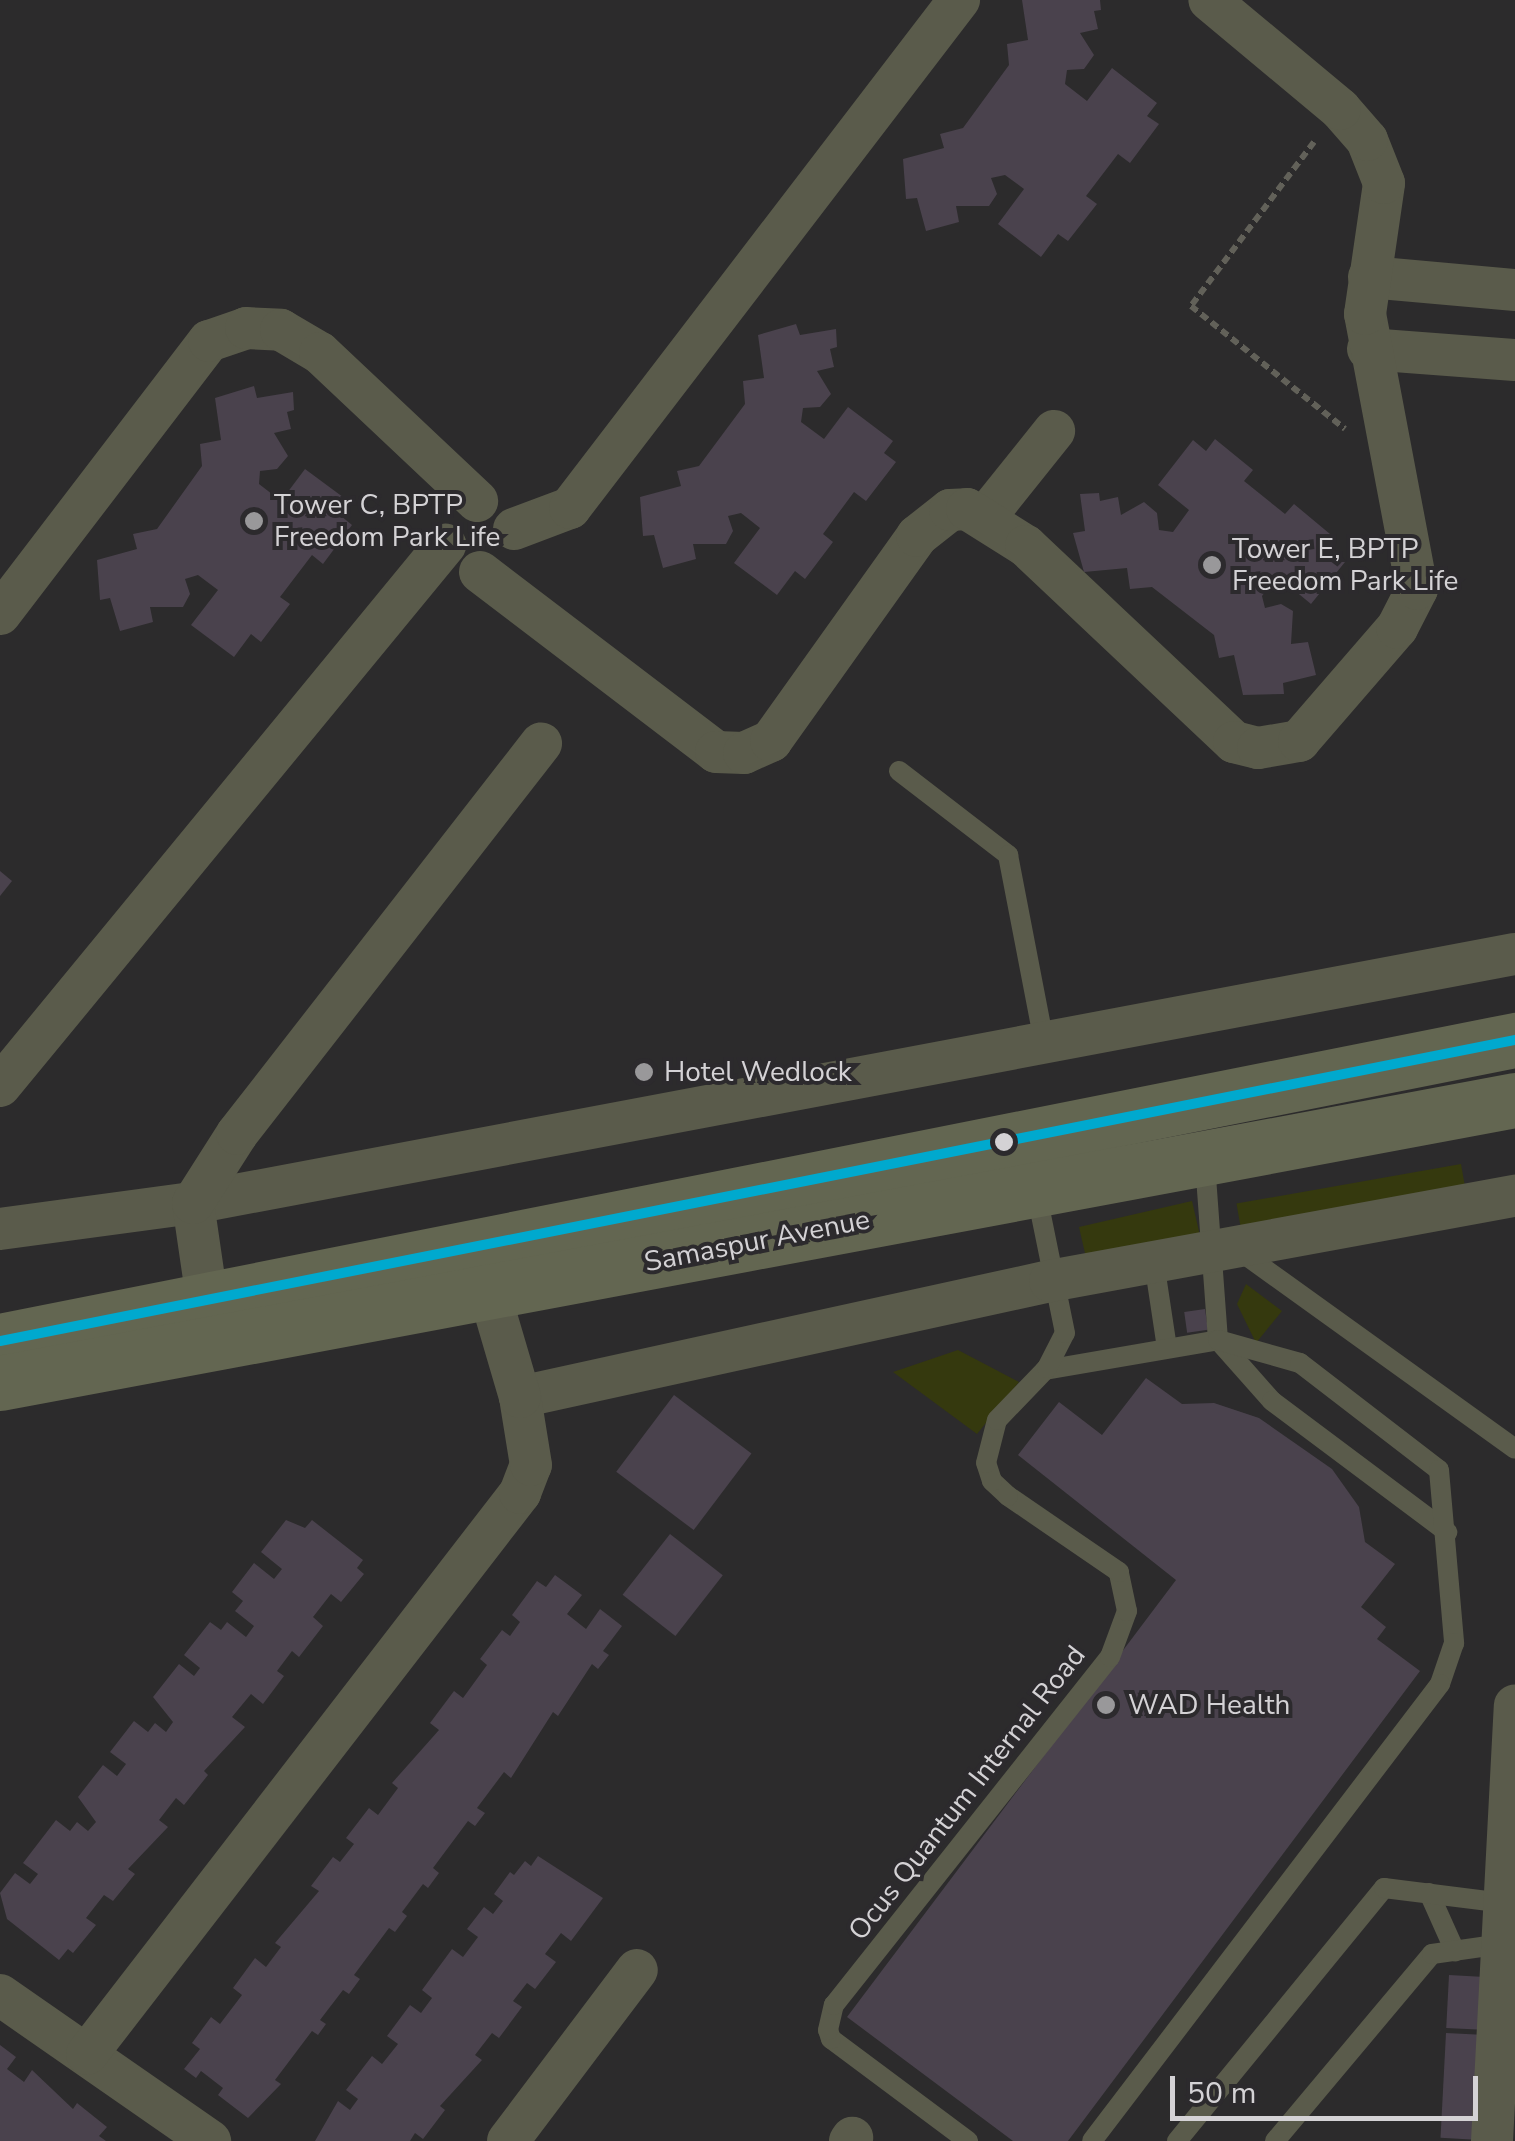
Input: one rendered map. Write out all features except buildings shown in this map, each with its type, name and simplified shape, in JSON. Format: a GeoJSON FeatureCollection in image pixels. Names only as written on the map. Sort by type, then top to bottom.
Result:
{"type":"FeatureCollection","features":[{"type":"Feature","properties":{"kind":"main road","name":"Samaspur Avenue"},"geometry":{"type":"LineString","coordinates":[[0,1341],[1515,1040]]}},
{"type":"Feature","properties":{"kind":"main road","name":"Samaspur Avenue"},"geometry":{"type":"LineString","coordinates":[[0,1383],[1515,1100]]}},
{"type":"Feature","properties":{"kind":"street"},"geometry":{"type":"LineString","coordinates":[[514,528],[570,508],[959,0]]}},
{"type":"Feature","properties":{"kind":"street"},"geometry":{"type":"LineString","coordinates":[[444,545],[457,565],[480,572],[716,752],[744,753],[771,741],[917,536],[950,510],[986,516],[1026,546],[1234,742],[1258,748],[1298,741],[1411,608],[1414,557],[1368,348],[1369,278],[1384,183],[1368,140],[1340,109],[1210,0]]}},
{"type":"Feature","properties":{"kind":"street"},"geometry":{"type":"LineString","coordinates":[[1369,278],[1515,290]]}},
{"type":"Feature","properties":{"kind":"street"},"geometry":{"type":"LineString","coordinates":[[0,614],[209,341],[246,328],[280,330],[320,353],[477,500],[497,505],[514,528],[507,559],[480,572]]}},
{"type":"Feature","properties":{"kind":"street"},"geometry":{"type":"LineString","coordinates":[[1368,348],[1515,360]]}},
{"type":"Feature","properties":{"kind":"street"},"geometry":{"type":"LineString","coordinates":[[986,516],[1054,432]]}},
{"type":"Feature","properties":{"kind":"street"},"geometry":{"type":"LineString","coordinates":[[0,1086],[444,545],[450,515],[477,500]]}},
{"type":"Feature","properties":{"kind":"street"},"geometry":{"type":"LineString","coordinates":[[207,1299],[192,1203],[237,1134],[541,744]]}},
{"type":"Feature","properties":{"kind":"street"},"geometry":{"type":"LineString","coordinates":[[0,1230],[192,1203],[1515,954]]}},
{"type":"Feature","properties":{"kind":"street"},"geometry":{"type":"LineString","coordinates":[[520,1397],[1050,1281],[1515,1196]]}},
{"type":"Feature","properties":{"kind":"street"},"geometry":{"type":"LineString","coordinates":[[87,2054],[520,1493],[531,1465],[520,1397],[489,1292]]}},
{"type":"Feature","properties":{"kind":"street"},"geometry":{"type":"LineString","coordinates":[[1492,2141],[1515,1706]]}},
{"type":"Feature","properties":{"kind":"street"},"geometry":{"type":"LineString","coordinates":[[508,2141],[637,1970]]}},
{"type":"Feature","properties":{"kind":"street"},"geometry":{"type":"LineString","coordinates":[[0,1995],[210,2141]]}},
{"type":"Feature","properties":{"kind":"lane"},"geometry":{"type":"LineString","coordinates":[[899,770],[1008,855],[1044,1042]]}},
{"type":"Feature","properties":{"kind":"lane"},"geometry":{"type":"LineString","coordinates":[[1204,1157],[1222,1250],[1218,1340],[1272,1401],[1447,1532]]}},
{"type":"Feature","properties":{"kind":"lane","name":"Ocus Quantum Internal Road"},"geometry":{"type":"LineString","coordinates":[[968,2141],[831,2040],[829,2016],[1120,1638],[1126,1594],[1118,1572],[1008,1496],[992,1481],[986,1463],[996,1420],[1045,1370],[1065,1333],[1050,1281],[1036,1188]]}},
{"type":"Feature","properties":{"kind":"lane"},"geometry":{"type":"LineString","coordinates":[[1222,1250],[1515,1450]]}},
{"type":"Feature","properties":{"kind":"lane"},"geometry":{"type":"LineString","coordinates":[[1154,1262],[1167,1348]]}},
{"type":"Feature","properties":{"kind":"lane"},"geometry":{"type":"LineString","coordinates":[[1045,1370],[1218,1340],[1300,1363],[1416,1447],[1438,1470],[1447,1532],[1454,1643],[1440,1684],[1092,2141]]}},
{"type":"Feature","properties":{"kind":"lane"},"geometry":{"type":"LineString","coordinates":[[1177,2141],[1384,1888],[1429,1893],[1504,1924]]}},
{"type":"Feature","properties":{"kind":"lane"},"geometry":{"type":"LineString","coordinates":[[1429,1893],[1455,1951]]}},
{"type":"Feature","properties":{"kind":"lane"},"geometry":{"type":"LineString","coordinates":[[1275,2141],[1432,1954],[1455,1951],[1504,1924]]}},
{"type":"Feature","properties":{"kind":"path"},"geometry":{"type":"LineString","coordinates":[[1340,109],[1191,306],[1393,466]]}},
{"type":"Feature","properties":{"kind":"green space"},"geometry":{"type":"Polygon","coordinates":[[[1461,1164],[1467,1199],[1243,1239],[1236,1204],[1461,1164]]]}},
{"type":"Feature","properties":{"kind":"green space"},"geometry":{"type":"Polygon","coordinates":[[[1192,1201],[1202,1246],[1089,1272],[1079,1227],[1192,1201]]]}},
{"type":"Feature","properties":{"kind":"green space"},"geometry":{"type":"Polygon","coordinates":[[[1246,1284],[1282,1311],[1256,1343],[1237,1304],[1246,1284]]]}},
{"type":"Feature","properties":{"kind":"green space"},"geometry":{"type":"Polygon","coordinates":[[[958,1350],[1019,1382],[977,1434],[893,1372],[958,1350]]]}},
{"type":"Feature","properties":{"kind":"transit line"},"geometry":{"type":"LineString","coordinates":[[0,1341],[1515,1040]]}},
{"type":"Feature","properties":{"kind":"place","name":"Tower C, BPTP Freedom Park Life"},"geometry":{"type":"Point","coordinates":[254,521]}},
{"type":"Feature","properties":{"kind":"place","name":"Tower E, BPTP Freedom Park Life"},"geometry":{"type":"Point","coordinates":[1212,565]}},
{"type":"Feature","properties":{"kind":"place","name":"Hotel Wedlock"},"geometry":{"type":"Point","coordinates":[644,1072]}},
{"type":"Feature","properties":{"kind":"place","name":"WAD Health"},"geometry":{"type":"Point","coordinates":[1106,1705]}}]}
